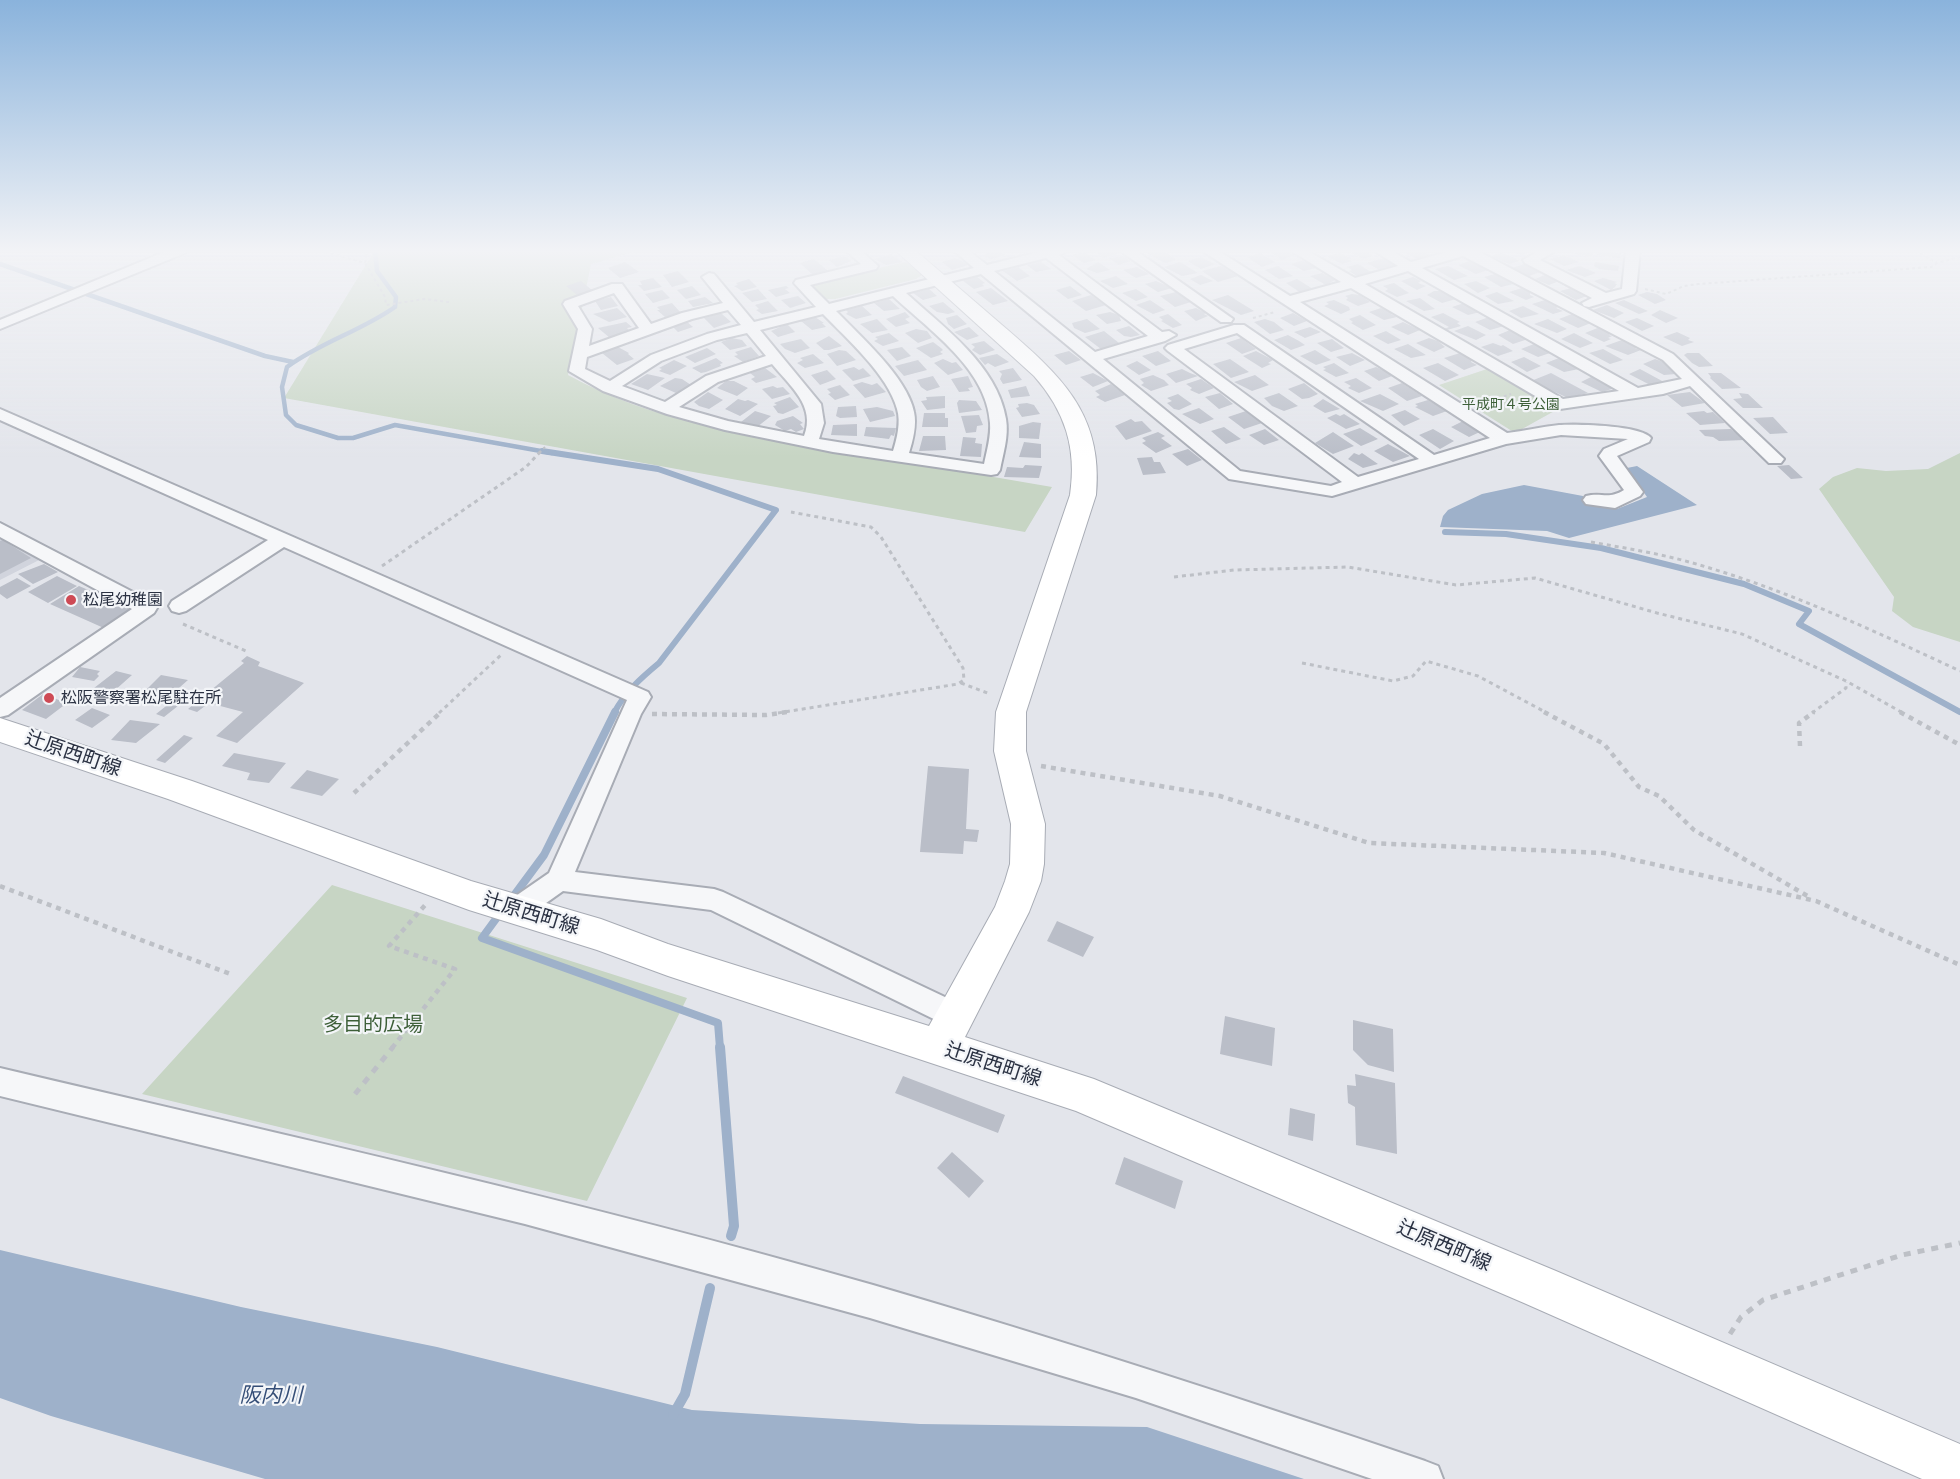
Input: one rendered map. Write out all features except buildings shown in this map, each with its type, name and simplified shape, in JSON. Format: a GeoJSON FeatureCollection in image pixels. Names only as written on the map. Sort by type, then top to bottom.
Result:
{"type":"FeatureCollection","features":[{"type":"Feature","properties":{"kind":"main road"},"geometry":{"type":"LineString","coordinates":[[947,1032],[1011,912],[1025,873],[1028,824],[1010,751],[1011,712],[1083,495],[1086,471],[1080,430],[1060,392],[1041,371],[982,319]]}},
{"type":"Feature","properties":{"kind":"main road","name":"辻原西町線"},"geometry":{"type":"LineString","coordinates":[[0,730],[180,790],[442,886],[601,935],[668,960],[947,1032],[1080,1093],[1540,1287],[1960,1470]]}},
{"type":"Feature","properties":{"kind":"street"},"geometry":{"type":"LineString","coordinates":[[0,325],[14,319]]}},
{"type":"Feature","properties":{"kind":"street"},"geometry":{"type":"LineString","coordinates":[[579,319],[585,329],[577,371],[609,388],[700,420],[810,441],[991,470],[998,420],[990,392],[976,369],[925,319]]}},
{"type":"Feature","properties":{"kind":"street"},"geometry":{"type":"LineString","coordinates":[[640,319],[648,330]]}},
{"type":"Feature","properties":{"kind":"street"},"geometry":{"type":"LineString","coordinates":[[581,354],[679,319]]}},
{"type":"Feature","properties":{"kind":"street"},"geometry":{"type":"LineString","coordinates":[[743,319],[813,404],[817,420],[816,430],[810,441]]}},
{"type":"Feature","properties":{"kind":"street"},"geometry":{"type":"LineString","coordinates":[[609,388],[665,354],[712,337],[781,319]]}},
{"type":"Feature","properties":{"kind":"street"},"geometry":{"type":"LineString","coordinates":[[834,319],[882,370],[899,392],[906,410],[907,422],[900,456]]}},
{"type":"Feature","properties":{"kind":"street"},"geometry":{"type":"LineString","coordinates":[[1044,319],[1235,475],[1332,491],[1504,439],[1561,430],[1626,433],[1643,438],[1608,456],[1634,492],[1615,503],[1592,500]]}},
{"type":"Feature","properties":{"kind":"street"},"geometry":{"type":"LineString","coordinates":[[1135,319],[1160,338]]}},
{"type":"Feature","properties":{"kind":"street"},"geometry":{"type":"LineString","coordinates":[[1092,358],[1226,319]]}},
{"type":"Feature","properties":{"kind":"street"},"geometry":{"type":"LineString","coordinates":[[1317,319],[1504,439]]}},
{"type":"Feature","properties":{"kind":"street"},"geometry":{"type":"LineString","coordinates":[[1415,319],[1560,404],[1635,393],[1692,381]]}},
{"type":"Feature","properties":{"kind":"street"},"geometry":{"type":"LineString","coordinates":[[1503,319],[1635,393]]}},
{"type":"Feature","properties":{"kind":"street"},"geometry":{"type":"LineString","coordinates":[[1595,319],[1668,357],[1775,459]]}},
{"type":"Feature","properties":{"kind":"street"},"geometry":{"type":"LineString","coordinates":[[1356,484],[1173,348],[1239,328],[1431,460]]}},
{"type":"Feature","properties":{"kind":"street"},"geometry":{"type":"LineString","coordinates":[[668,408],[712,379],[776,358]]}},
{"type":"Feature","properties":{"kind":"street"},"geometry":{"type":"LineString","coordinates":[[0,414],[617,686],[635,705],[559,880]]}},
{"type":"Feature","properties":{"kind":"street"},"geometry":{"type":"LineString","coordinates":[[0,529],[147,608],[0,708]]}},
{"type":"Feature","properties":{"kind":"street"},"geometry":{"type":"LineString","coordinates":[[179,606],[283,539]]}},
{"type":"Feature","properties":{"kind":"street"},"geometry":{"type":"LineString","coordinates":[[507,907],[559,880],[714,900],[947,1032]]}},
{"type":"Feature","properties":{"kind":"street"},"geometry":{"type":"LineString","coordinates":[[0,1082],[525,1208],[870,1301],[1136,1381],[1425,1479]]}},
{"type":"Feature","properties":{"kind":"path"},"geometry":{"type":"LineString","coordinates":[[1476,406],[1507,396],[1526,385]]}},
{"type":"Feature","properties":{"kind":"path"},"geometry":{"type":"LineString","coordinates":[[367,576],[526,467],[545,447]]}},
{"type":"Feature","properties":{"kind":"path"},"geometry":{"type":"LineString","coordinates":[[790,512],[871,527],[880,537],[963,668],[964,680],[960,682]]}},
{"type":"Feature","properties":{"kind":"path"},"geometry":{"type":"LineString","coordinates":[[1591,542],[1689,562],[1734,577],[1794,599],[1960,671]]}},
{"type":"Feature","properties":{"kind":"path"},"geometry":{"type":"LineString","coordinates":[[1174,577],[1233,570],[1348,567],[1456,585],[1535,578],[1656,613],[1743,634],[1846,681],[1960,745]]}},
{"type":"Feature","properties":{"kind":"path"},"geometry":{"type":"LineString","coordinates":[[147,608],[246,651]]}},
{"type":"Feature","properties":{"kind":"path"},"geometry":{"type":"LineString","coordinates":[[354,793],[516,642]]}},
{"type":"Feature","properties":{"kind":"path"},"geometry":{"type":"LineString","coordinates":[[1302,663],[1393,681],[1413,676],[1426,661],[1478,676],[1604,744],[1639,787],[1659,796],[1695,830],[1741,860],[1816,902],[1960,965]]}},
{"type":"Feature","properties":{"kind":"path"},"geometry":{"type":"LineString","coordinates":[[1800,746],[1799,723],[1846,688],[1846,681]]}},
{"type":"Feature","properties":{"kind":"path"},"geometry":{"type":"LineString","coordinates":[[635,705],[766,715],[960,682],[1000,698]]}},
{"type":"Feature","properties":{"kind":"path"},"geometry":{"type":"LineString","coordinates":[[1032,765],[1220,795],[1369,843],[1604,853],[1816,902]]}},
{"type":"Feature","properties":{"kind":"path"},"geometry":{"type":"LineString","coordinates":[[0,886],[233,975]]}},
{"type":"Feature","properties":{"kind":"path"},"geometry":{"type":"LineString","coordinates":[[355,1094],[455,969],[388,946],[442,886]]}},
{"type":"Feature","properties":{"kind":"path"},"geometry":{"type":"LineString","coordinates":[[1728,1338],[1741,1317],[1764,1300],[1893,1257],[1960,1244]]}},
{"type":"Feature","properties":{"kind":"shaded area"},"geometry":{"type":"Polygon","coordinates":[[[0,532],[45,557],[0,580],[0,532]]]}},
{"type":"Feature","properties":{"kind":"green space"},"geometry":{"type":"Polygon","coordinates":[[[333,319],[580,319],[568,375],[633,404],[736,433],[1052,487],[1025,532],[284,398],[333,319]]]}},
{"type":"Feature","properties":{"kind":"green space","name":"平成町４号公園"},"geometry":{"type":"Polygon","coordinates":[[[1490,368],[1558,409],[1515,433],[1439,385],[1490,368]]]}},
{"type":"Feature","properties":{"kind":"green space"},"geometry":{"type":"Polygon","coordinates":[[[1960,453],[1960,642],[1913,627],[1892,611],[1894,597],[1819,489],[1833,477],[1857,468],[1886,471],[1928,469],[1960,453]]]}},
{"type":"Feature","properties":{"kind":"green space","name":"多目的広場"},"geometry":{"type":"Polygon","coordinates":[[[332,885],[687,998],[587,1201],[142,1094],[332,885]]]}},
{"type":"Feature","properties":{"kind":"water"},"geometry":{"type":"Polygon","coordinates":[[[1637,466],[1697,505],[1569,538],[1547,531],[1440,527],[1443,516],[1448,510],[1482,494],[1524,485],[1583,496],[1583,502],[1617,509],[1647,497],[1627,468],[1637,466]]]}},
{"type":"Feature","properties":{"kind":"water","name":"阪内川"},"geometry":{"type":"Polygon","coordinates":[[[0,1250],[241,1307],[437,1347],[692,1410],[920,1424],[1147,1427],[1304,1479],[265,1479],[51,1416],[0,1398],[0,1250]]]}},
{"type":"Feature","properties":{"kind":"waterway"},"geometry":{"type":"LineString","coordinates":[[158,319],[265,356],[293,362]]}},
{"type":"Feature","properties":{"kind":"waterway"},"geometry":{"type":"LineString","coordinates":[[375,319],[313,350],[287,367],[282,387],[286,415],[296,425],[338,438],[353,438],[395,425],[552,453]]}},
{"type":"Feature","properties":{"kind":"waterway"},"geometry":{"type":"LineString","coordinates":[[542,451],[658,469],[776,510],[659,663],[628,692],[614,713]]}},
{"type":"Feature","properties":{"kind":"waterway"},"geometry":{"type":"LineString","coordinates":[[1445,532],[1506,534],[1601,548],[1744,584],[1809,611],[1799,624],[1960,712]]}},
{"type":"Feature","properties":{"kind":"waterway"},"geometry":{"type":"LineString","coordinates":[[510,901],[544,855],[615,712]]}},
{"type":"Feature","properties":{"kind":"waterway"},"geometry":{"type":"LineString","coordinates":[[501,912],[482,938],[718,1023],[720,1048]]}},
{"type":"Feature","properties":{"kind":"waterway"},"geometry":{"type":"LineString","coordinates":[[720,1047],[734,1226],[731,1236]]}},
{"type":"Feature","properties":{"kind":"waterway"},"geometry":{"type":"LineString","coordinates":[[673,1415],[685,1394],[710,1288]]}},
{"type":"Feature","properties":{"kind":"place","name":"松尾幼稚園"},"geometry":{"type":"Point","coordinates":[71,600]}},
{"type":"Feature","properties":{"kind":"place","name":"松阪警察署松尾駐在所"},"geometry":{"type":"Point","coordinates":[49,698]}}]}
